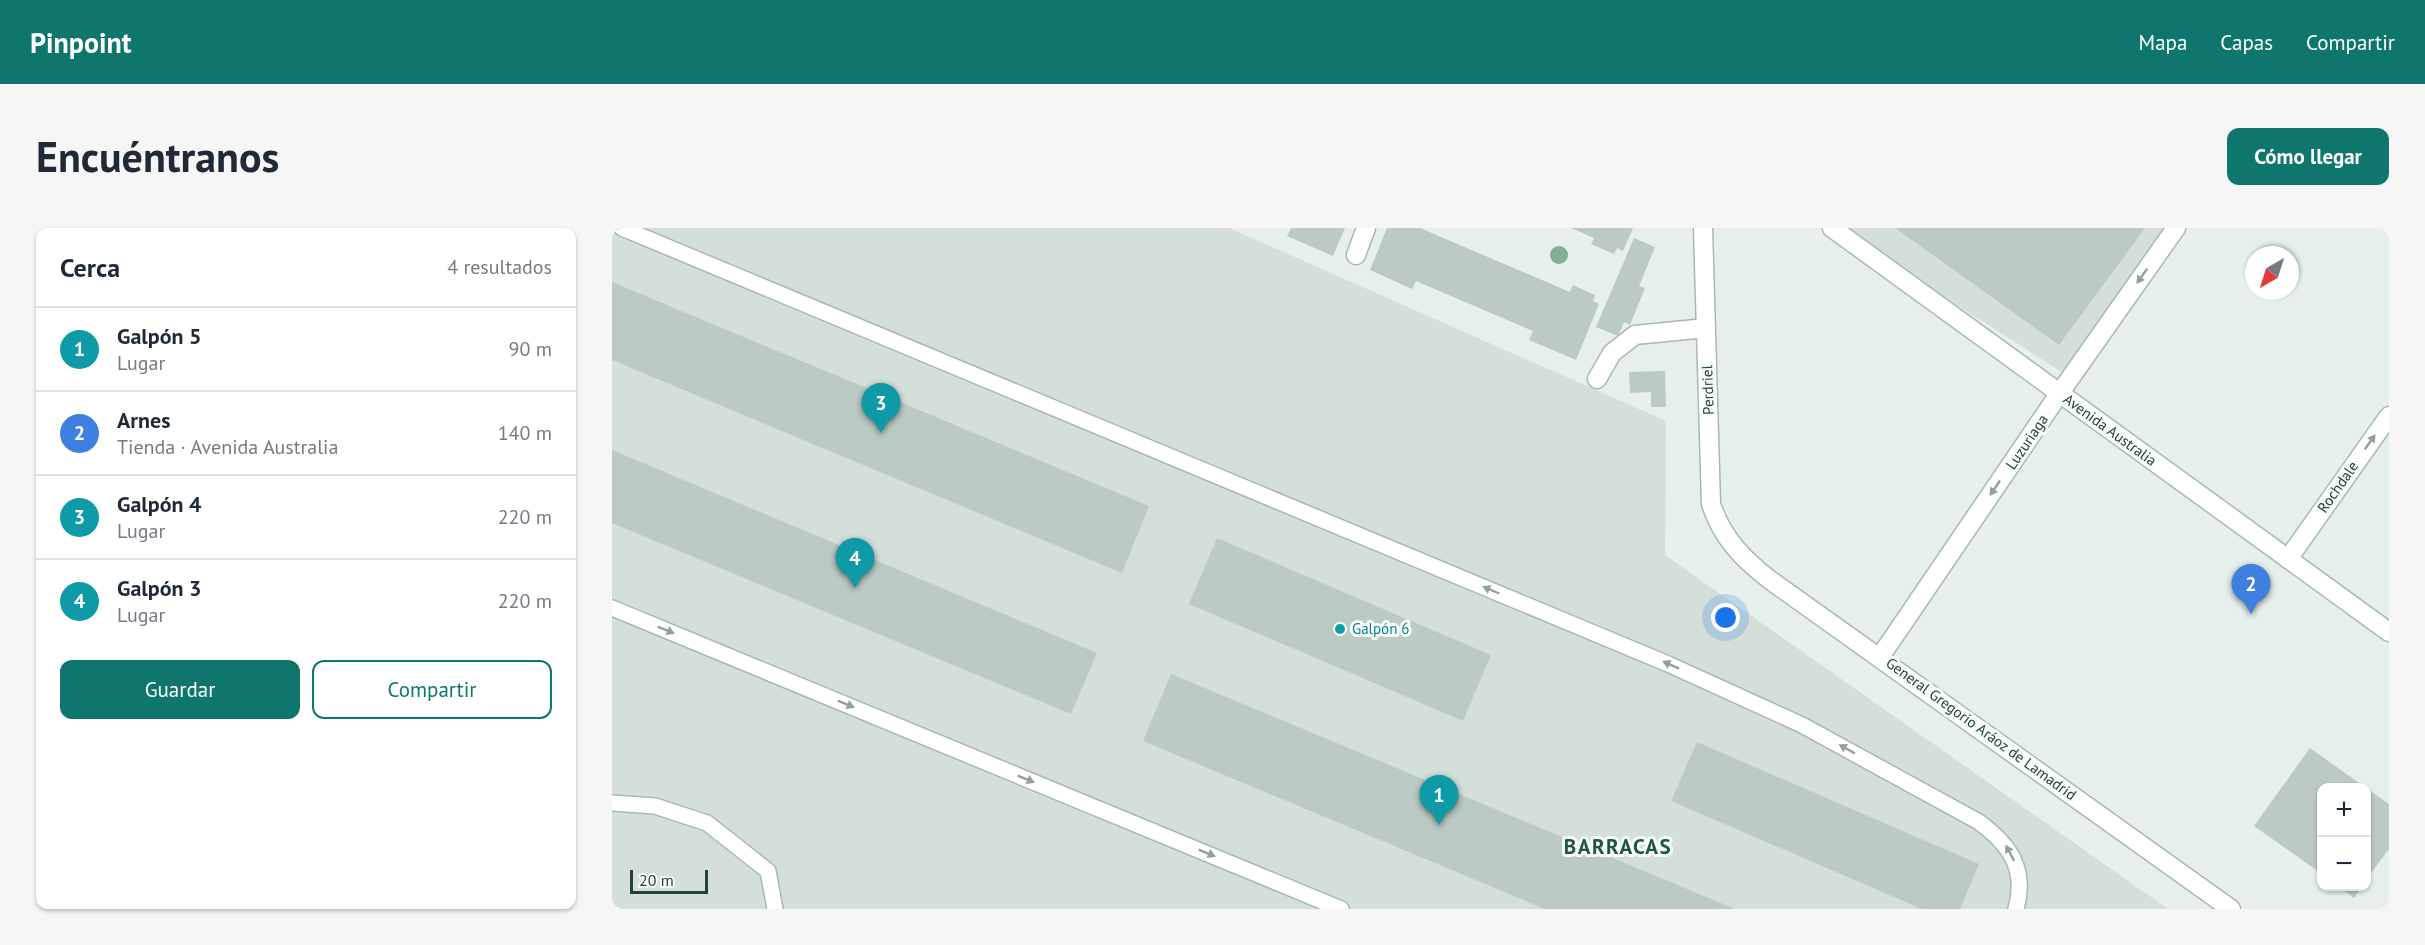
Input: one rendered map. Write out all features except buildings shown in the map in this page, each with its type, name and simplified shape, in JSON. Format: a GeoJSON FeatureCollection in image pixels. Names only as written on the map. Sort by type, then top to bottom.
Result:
{"type":"FeatureCollection","features":[{"type":"Feature","properties":{"kind":"street"},"geometry":{"type":"LineString","coordinates":[[1356,255],[1366,228]]}},
{"type":"Feature","properties":{"kind":"street","name":"Perdriel"},"geometry":{"type":"LineString","coordinates":[[1703,228],[1712,504],[1716,520],[1733,547]]}},
{"type":"Feature","properties":{"kind":"street","name":"Avenida Australia"},"geometry":{"type":"LineString","coordinates":[[1832,228],[2389,632]]}},
{"type":"Feature","properties":{"kind":"street","name":"Luzuriaga"},"geometry":{"type":"LineString","coordinates":[[1880,657],[2176,228]]}},
{"type":"Feature","properties":{"kind":"street"},"geometry":{"type":"LineString","coordinates":[[1597,379],[1612,353],[1635,335],[1706,328]]}},
{"type":"Feature","properties":{"kind":"street","name":"Rochdale"},"geometry":{"type":"LineString","coordinates":[[2288,559],[2389,416]]}},
{"type":"Feature","properties":{"kind":"street","name":"General Gregorio Aráoz de Lamadrid"},"geometry":{"type":"LineString","coordinates":[[1733,547],[1770,580],[2231,909]]}},
{"type":"Feature","properties":{"kind":"lane"},"geometry":{"type":"LineString","coordinates":[[622,228],[1657,659],[1802,725],[1994,832],[2014,859],[2019,876],[2020,893],[2016,909]]}},
{"type":"Feature","properties":{"kind":"lane"},"geometry":{"type":"LineString","coordinates":[[612,608],[1341,909]]}},
{"type":"Feature","properties":{"kind":"lane"},"geometry":{"type":"LineString","coordinates":[[612,803],[655,806],[707,823],[768,871],[775,909]]}},
{"type":"Feature","properties":{"kind":"shaded area"},"geometry":{"type":"Polygon","coordinates":[[[612,228],[1229,228],[1666,421],[1665,555],[2168,909],[612,909],[612,228]]]}},
{"type":"Feature","properties":{"kind":"shaded area"},"geometry":{"type":"Polygon","coordinates":[[[1837,228],[2174,228],[2068,376],[1837,228]]]}},
{"type":"Feature","properties":{"kind":"place","name":"Galpón 4"},"geometry":{"type":"Point","coordinates":[881,433]}},
{"type":"Feature","properties":{"kind":"place","name":"Galpón 3"},"geometry":{"type":"Point","coordinates":[855,588]}},
{"type":"Feature","properties":{"kind":"place","name":"Arnes"},"geometry":{"type":"Point","coordinates":[2251,614]}},
{"type":"Feature","properties":{"kind":"place","name":"Galpón 6"},"geometry":{"type":"Point","coordinates":[1340,629]}},
{"type":"Feature","properties":{"kind":"place","name":"Galpón 5"},"geometry":{"type":"Point","coordinates":[1439,825]}},
{"type":"Feature","properties":{"kind":"district","name":"BARRACAS"},"geometry":{"type":"Point","coordinates":[1618,847]}}]}
